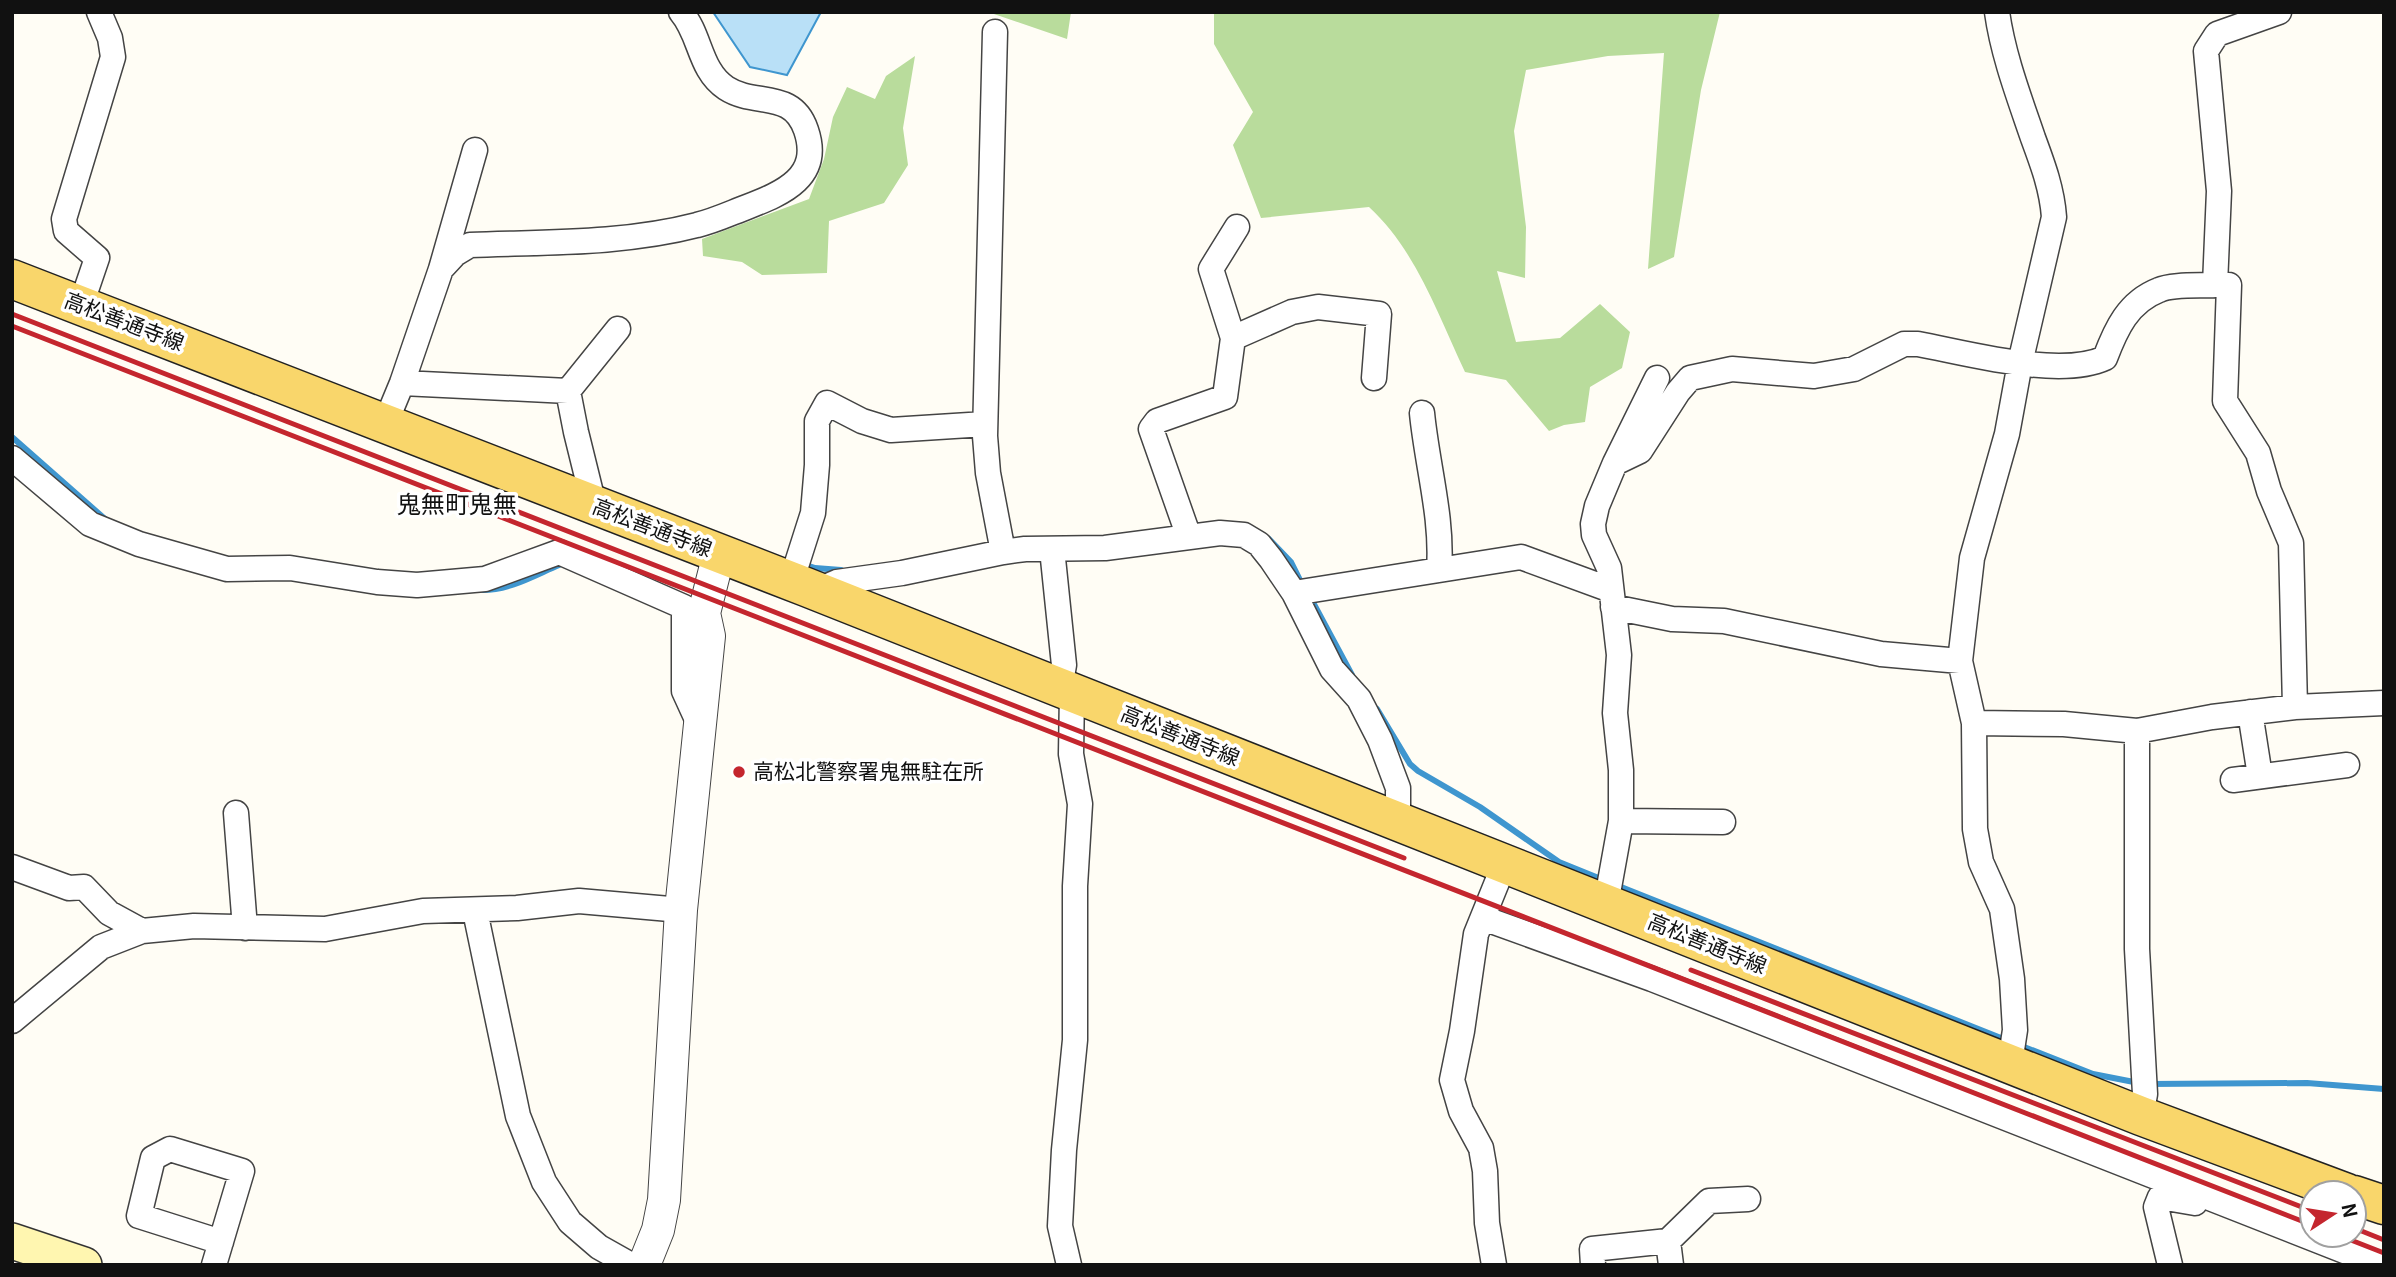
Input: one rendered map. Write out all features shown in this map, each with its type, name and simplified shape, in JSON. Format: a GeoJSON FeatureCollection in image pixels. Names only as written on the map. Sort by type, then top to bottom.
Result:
{"type":"FeatureCollection","features":[{"type":"Feature","properties":{"kind":"main road","name":"高松善通寺線"},"geometry":{"type":"LineString","coordinates":[[12,279],[804,587],[2306,1179]]}},
{"type":"Feature","properties":{"kind":"main road"},"geometry":{"type":"LineString","coordinates":[[17,1250],[84,1265]]}},
{"type":"Feature","properties":{"kind":"street"},"geometry":{"type":"LineString","coordinates":[[81,306],[97,258],[66,231],[64,219],[113,57],[110,38],[99,12]]}},
{"type":"Feature","properties":{"kind":"street"},"geometry":{"type":"LineString","coordinates":[[441,269],[455,254],[470,245],[607,239],[699,225],[779,194],[801,178],[810,155],[806,131],[795,110],[774,101],[742,95],[726,88],[707,69],[688,21],[681,12]]}},
{"type":"Feature","properties":{"kind":"street"},"geometry":{"type":"LineString","coordinates":[[1997,12],[2000,34],[2053,194],[2054,217],[2020,363],[2007,434],[1972,558],[1960,661],[1974,723],[1975,829],[1981,862],[2002,909],[2012,979],[2015,1030],[2010,1063]]}},
{"type":"Feature","properties":{"kind":"street"},"geometry":{"type":"LineString","coordinates":[[2215,285],[2219,191],[2206,51],[2217,34],[2279,12]]}},
{"type":"Feature","properties":{"kind":"street"},"geometry":{"type":"LineString","coordinates":[[995,32],[985,424],[988,473],[1003,552]]}},
{"type":"Feature","properties":{"kind":"street"},"geometry":{"type":"LineString","coordinates":[[385,424],[441,269],[475,150]]}},
{"type":"Feature","properties":{"kind":"street"},"geometry":{"type":"LineString","coordinates":[[1188,537],[1152,429],[1157,421],[1225,397],[1233,338],[1211,269],[1237,227]]}},
{"type":"Feature","properties":{"kind":"street"},"geometry":{"type":"LineString","coordinates":[[1615,463],[1640,451],[1678,392],[1690,378],[1701,374],[1732,369],[1814,376],[1854,369],[1904,344],[1918,344],[2020,363],[2094,363],[2105,358],[2118,323],[2145,298],[2161,289],[2229,285],[2225,401],[2258,453],[2269,491],[2291,543],[2295,706]]}},
{"type":"Feature","properties":{"kind":"street"},"geometry":{"type":"LineString","coordinates":[[1233,338],[1292,312],[1318,307],[1379,314],[1374,378]]}},
{"type":"Feature","properties":{"kind":"street"},"geometry":{"type":"LineString","coordinates":[[568,391],[618,329]]}},
{"type":"Feature","properties":{"kind":"street"},"geometry":{"type":"LineString","coordinates":[[1606,904],[1621,821],[1621,770],[1615,713],[1619,655],[1609,568],[1594,535],[1593,524],[1597,506],[1615,463],[1657,378]]}},
{"type":"Feature","properties":{"kind":"street"},"geometry":{"type":"LineString","coordinates":[[402,383],[568,391]]}},
{"type":"Feature","properties":{"kind":"street"},"geometry":{"type":"LineString","coordinates":[[568,391],[594,505]]}},
{"type":"Feature","properties":{"kind":"street"},"geometry":{"type":"LineString","coordinates":[[985,424],[891,430],[862,421],[827,402],[817,421],[817,465],[804,587],[902,573],[1003,552],[1105,548],[1220,533],[1244,535],[1259,544],[1294,593],[1332,669],[1359,699],[1380,740],[1398,788],[1398,822]]}},
{"type":"Feature","properties":{"kind":"street"},"geometry":{"type":"LineString","coordinates":[[1422,413],[1441,543],[1439,570]]}},
{"type":"Feature","properties":{"kind":"street"},"geometry":{"type":"LineString","coordinates":[[12,458],[90,524],[139,544],[227,569],[290,568],[377,582],[417,585],[485,579],[559,552],[684,607],[684,691],[701,727]]}},
{"type":"Feature","properties":{"kind":"street"},"geometry":{"type":"LineString","coordinates":[[1052,549],[1071,754],[1080,804],[1075,886],[1075,1040],[1064,1150],[1060,1226],[1069,1265]]}},
{"type":"Feature","properties":{"kind":"street"},"geometry":{"type":"LineString","coordinates":[[644,1265],[658,1230],[664,1200],[681,910],[709,636],[704,612],[719,554]]}},
{"type":"Feature","properties":{"kind":"street"},"geometry":{"type":"LineString","coordinates":[[1294,593],[1521,557],[1612,599],[1672,619],[1724,621],[1881,654],[1960,661]]}},
{"type":"Feature","properties":{"kind":"street"},"geometry":{"type":"LineString","coordinates":[[1974,723],[2064,724],[2137,730],[2295,706],[2384,703]]}},
{"type":"Feature","properties":{"kind":"street"},"geometry":{"type":"LineString","coordinates":[[2250,712],[2260,776]]}},
{"type":"Feature","properties":{"kind":"street"},"geometry":{"type":"LineString","coordinates":[[2137,730],[2137,949],[2145,1094],[2141,1116]]}},
{"type":"Feature","properties":{"kind":"street"},"geometry":{"type":"LineString","coordinates":[[2233,780],[2347,765]]}},
{"type":"Feature","properties":{"kind":"street"},"geometry":{"type":"LineString","coordinates":[[236,813],[245,928]]}},
{"type":"Feature","properties":{"kind":"street"},"geometry":{"type":"LineString","coordinates":[[1621,821],[1723,822]]}},
{"type":"Feature","properties":{"kind":"street"},"geometry":{"type":"LineString","coordinates":[[1494,1265],[1487,1223],[1485,1171],[1481,1148],[1461,1111],[1452,1080],[1476,934],[1504,865]]}},
{"type":"Feature","properties":{"kind":"street"},"geometry":{"type":"LineString","coordinates":[[12,867],[69,888],[84,887],[109,913],[142,931]]}},
{"type":"Feature","properties":{"kind":"street"},"geometry":{"type":"LineString","coordinates":[[12,1021],[101,947],[142,931],[194,926],[326,929],[423,911],[475,911],[579,901],[681,910]]}},
{"type":"Feature","properties":{"kind":"street"},"geometry":{"type":"LineString","coordinates":[[475,911],[518,1116],[544,1182],[570,1222],[599,1247],[631,1265]]}},
{"type":"Feature","properties":{"kind":"street"},"geometry":{"type":"LineString","coordinates":[[1483,918],[1651,979],[2380,1265]]}},
{"type":"Feature","properties":{"kind":"street"},"geometry":{"type":"LineString","coordinates":[[170,1149],[242,1171],[217,1253],[139,1216],[153,1158],[170,1149]]}},
{"type":"Feature","properties":{"kind":"street"},"geometry":{"type":"LineString","coordinates":[[2170,1265],[2156,1207],[2161,1197],[2205,1204],[2220,1202]]}},
{"type":"Feature","properties":{"kind":"street"},"geometry":{"type":"LineString","coordinates":[[1593,1265],[1592,1249],[1669,1253],[1709,1201],[1748,1199]]}},
{"type":"Feature","properties":{"kind":"green space"},"geometry":{"type":"Polygon","coordinates":[[[1071,12],[1067,39],[991,13],[1071,12]]]}},
{"type":"Feature","properties":{"kind":"green space"},"geometry":{"type":"Polygon","coordinates":[[[1214,12],[1720,12],[1701,90],[1674,257],[1648,269],[1664,53],[1608,56],[1526,70],[1514,131],[1526,227],[1525,278],[1497,271],[1516,342],[1560,338],[1600,304],[1630,332],[1622,368],[1590,387],[1585,422],[1564,425],[1549,431],[1506,380],[1465,372],[1413,263],[1386,224],[1369,207],[1261,218],[1233,145],[1253,112],[1214,44],[1214,12]]]}},
{"type":"Feature","properties":{"kind":"green space"},"geometry":{"type":"Polygon","coordinates":[[[915,56],[903,128],[908,165],[884,203],[829,221],[827,273],[762,275],[742,262],[703,256],[702,239],[809,199],[824,159],[833,117],[847,87],[875,99],[886,76],[915,56]]]}},
{"type":"Feature","properties":{"kind":"water"},"geometry":{"type":"Polygon","coordinates":[[[713,12],[821,12],[787,75],[750,67],[713,12]]]}},
{"type":"Feature","properties":{"kind":"waterway"},"geometry":{"type":"LineString","coordinates":[[12,437],[105,519]]}},
{"type":"Feature","properties":{"kind":"waterway"},"geometry":{"type":"LineString","coordinates":[[1269,539],[1291,562],[1303,586]]}},
{"type":"Feature","properties":{"kind":"waterway"},"geometry":{"type":"LineString","coordinates":[[803,564],[841,570]]}},
{"type":"Feature","properties":{"kind":"waterway"},"geometry":{"type":"LineString","coordinates":[[483,590],[513,585],[559,565]]}},
{"type":"Feature","properties":{"kind":"waterway"},"geometry":{"type":"LineString","coordinates":[[1309,595],[1352,675]]}},
{"type":"Feature","properties":{"kind":"waterway"},"geometry":{"type":"LineString","coordinates":[[1377,709],[1410,764],[1418,771],[1480,807],[1559,862],[1606,881]]}},
{"type":"Feature","properties":{"kind":"waterway"},"geometry":{"type":"LineString","coordinates":[[1616,885],[2006,1040]]}},
{"type":"Feature","properties":{"kind":"waterway"},"geometry":{"type":"LineString","coordinates":[[2019,1045],[2093,1074],[2139,1083]]}},
{"type":"Feature","properties":{"kind":"waterway"},"geometry":{"type":"LineString","coordinates":[[2149,1084],[2307,1083],[2384,1089]]}},
{"type":"Feature","properties":{"kind":"railway"},"geometry":{"type":"LineString","coordinates":[[12,314],[1404,858]]}},
{"type":"Feature","properties":{"kind":"railway"},"geometry":{"type":"LineString","coordinates":[[12,326],[2298,1220]]}},
{"type":"Feature","properties":{"kind":"railway"},"geometry":{"type":"LineString","coordinates":[[1691,970],[2298,1206]]}},
{"type":"Feature","properties":{"kind":"railway"},"geometry":{"type":"LineString","coordinates":[[2368,1234],[2384,1240]]}},
{"type":"Feature","properties":{"kind":"railway"},"geometry":{"type":"LineString","coordinates":[[2368,1247],[2384,1253]]}},
{"type":"Feature","properties":{"kind":"place","name":"高松北警察署鬼無駐在所"},"geometry":{"type":"Point","coordinates":[739,772]}},
{"type":"Feature","properties":{"kind":"district","name":"鬼無町鬼無"},"geometry":{"type":"Point","coordinates":[457,505]}}]}
